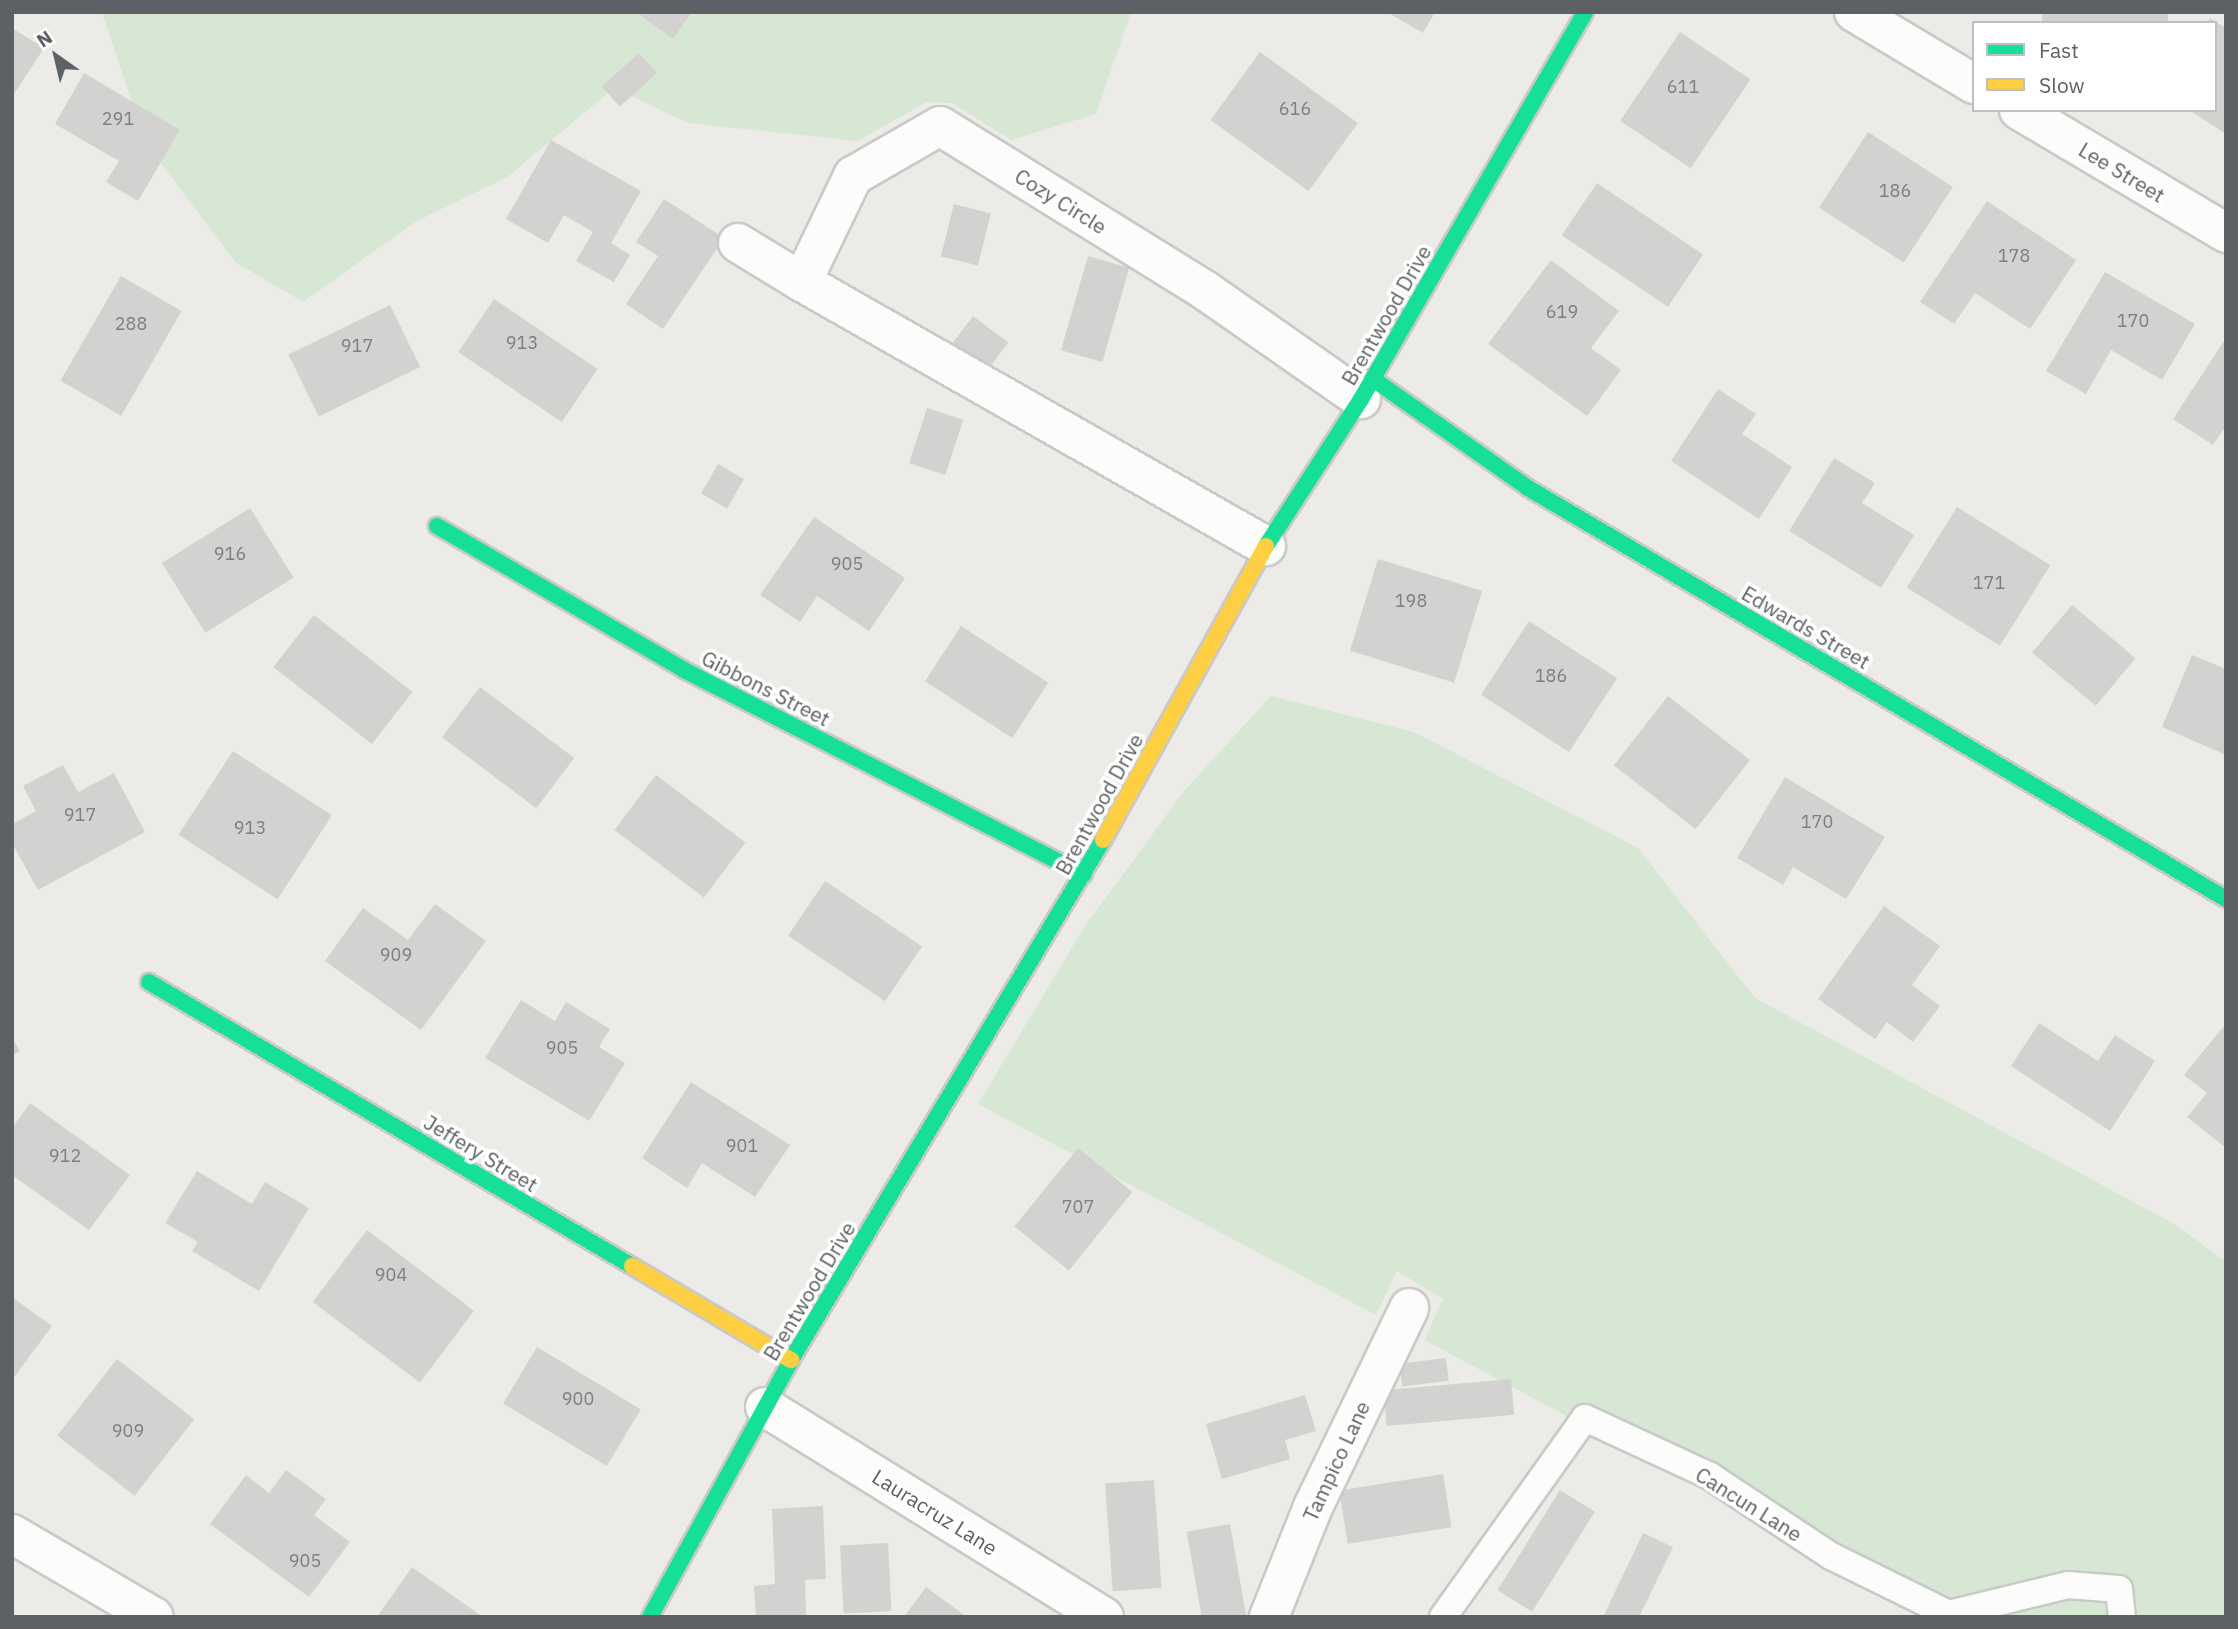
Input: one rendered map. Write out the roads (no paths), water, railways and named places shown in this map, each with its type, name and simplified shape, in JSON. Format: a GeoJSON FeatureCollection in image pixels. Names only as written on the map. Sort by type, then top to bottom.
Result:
{"type":"FeatureCollection","features":[{"type":"Feature","properties":{"kind":"street","name":"Brentwood Drive"},"geometry":{"type":"LineString","coordinates":[[650,1617],[791,1360],[1084,875],[1266,546],[1367,389],[1585,12]]}},
{"type":"Feature","properties":{"kind":"street"},"geometry":{"type":"LineString","coordinates":[[1854,12],[1972,83]]}},
{"type":"Feature","properties":{"kind":"street","name":"Lee Street"},"geometry":{"type":"LineString","coordinates":[[2021,112],[2226,233]]}},
{"type":"Feature","properties":{"kind":"street","name":"Cozy Circle"},"geometry":{"type":"LineString","coordinates":[[802,282],[853,176],[940,127],[1367,389]]}},
{"type":"Feature","properties":{"kind":"street"},"geometry":{"type":"LineString","coordinates":[[738,243],[1266,546]]}},
{"type":"Feature","properties":{"kind":"street","name":"Edwards Street"},"geometry":{"type":"LineString","coordinates":[[1367,389],[1528,488],[2226,899]]}},
{"type":"Feature","properties":{"kind":"street","name":"Gibbons Street"},"geometry":{"type":"LineString","coordinates":[[437,526],[684,670],[1084,875]]}},
{"type":"Feature","properties":{"kind":"street","name":"Jeffery Street"},"geometry":{"type":"LineString","coordinates":[[149,982],[791,1360]]}},
{"type":"Feature","properties":{"kind":"street","name":"Tampico Lane"},"geometry":{"type":"LineString","coordinates":[[1269,1617],[1272,1603],[1312,1507],[1409,1308]]}},
{"type":"Feature","properties":{"kind":"street","name":"Lauracruz Lane"},"geometry":{"type":"LineString","coordinates":[[765,1406],[1104,1617]]}},
{"type":"Feature","properties":{"kind":"street"},"geometry":{"type":"LineString","coordinates":[[12,1534],[154,1617]]}},
{"type":"Feature","properties":{"kind":"lane","name":"Cancun Lane"},"geometry":{"type":"LineString","coordinates":[[1443,1617],[1585,1418],[1710,1476],[1832,1556],[1949,1614],[2068,1584],[2119,1589],[2122,1617]]}}]}
